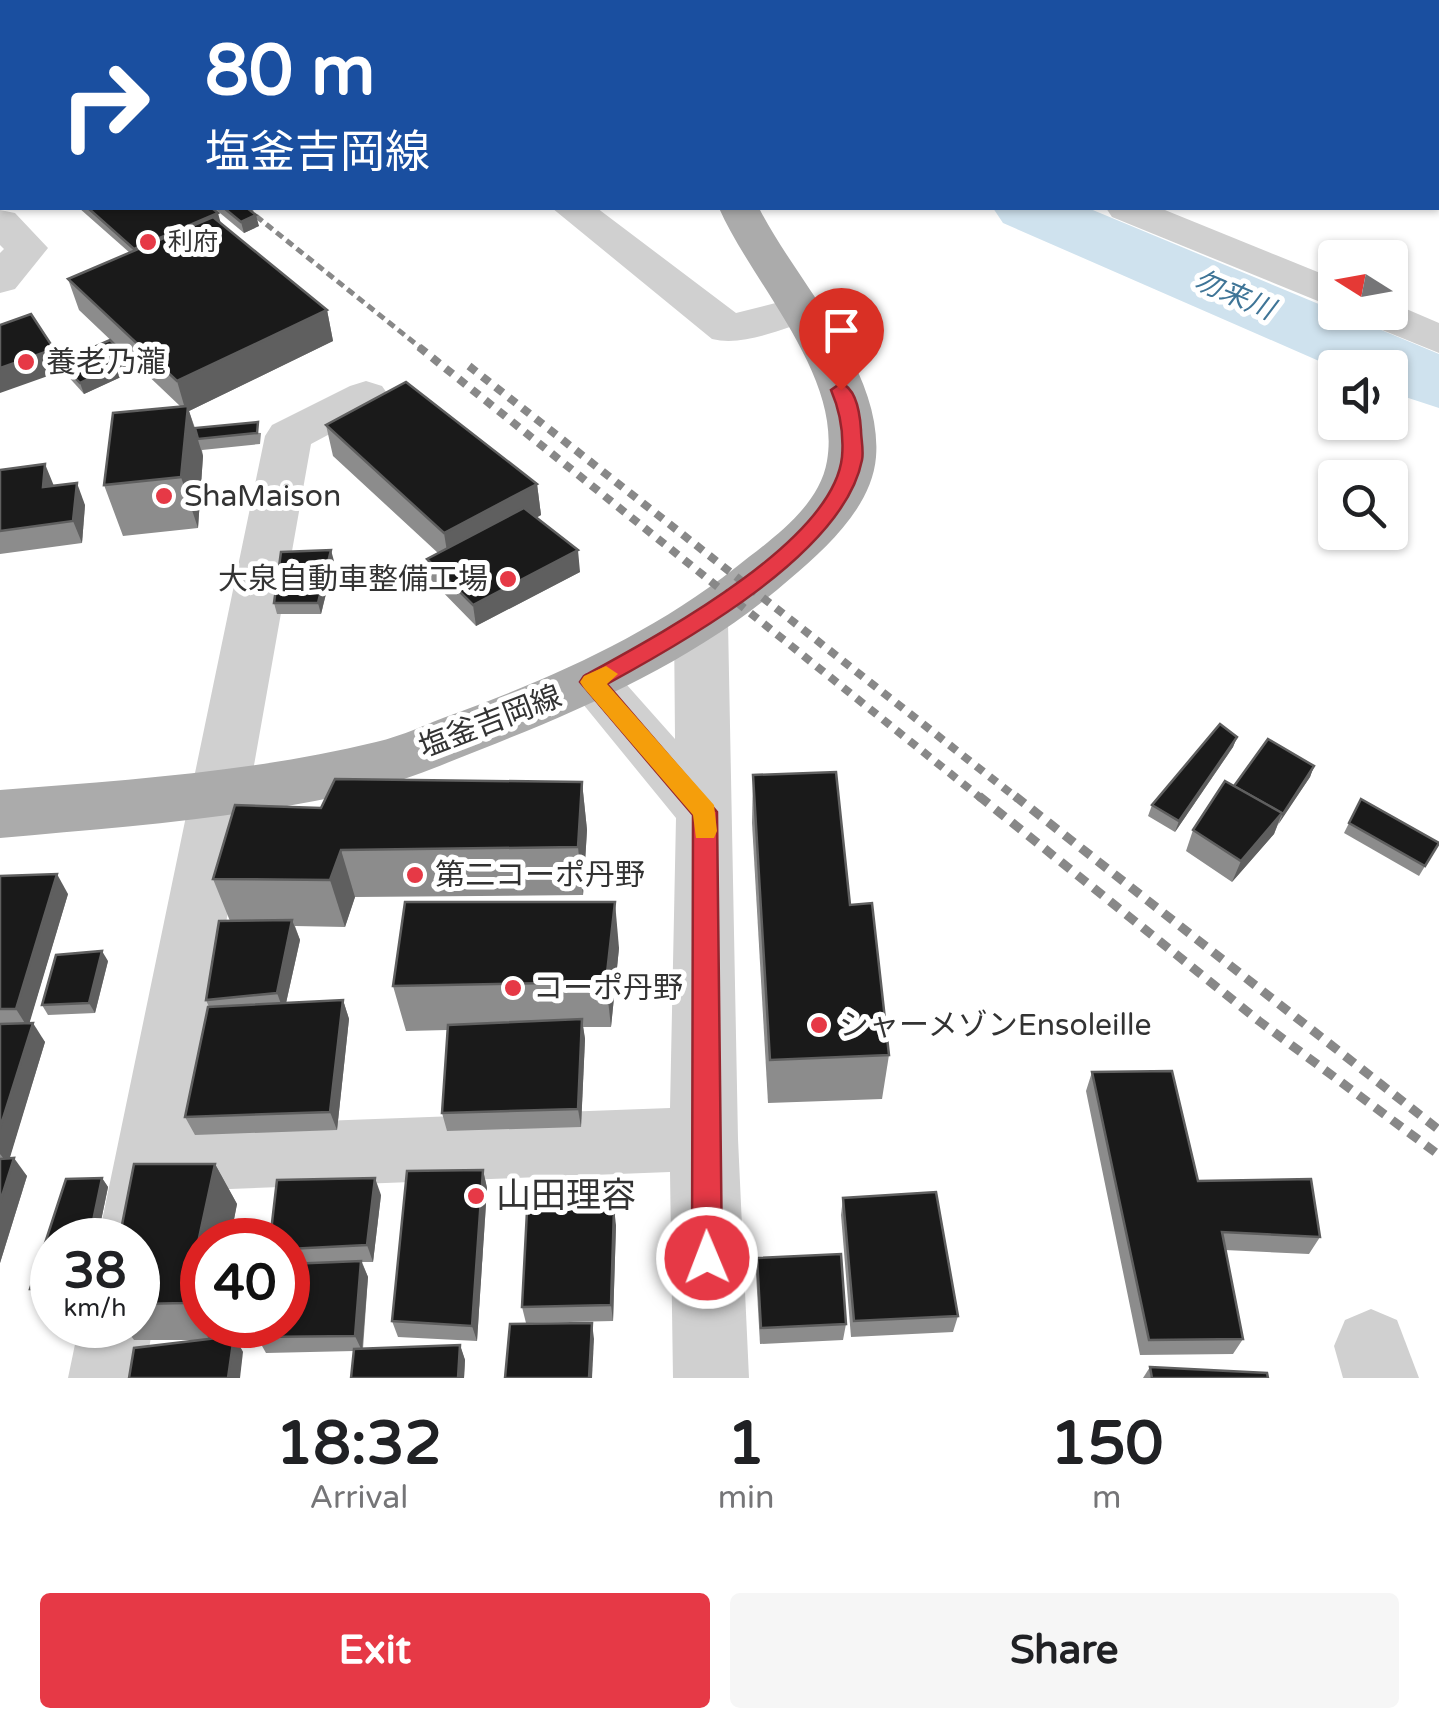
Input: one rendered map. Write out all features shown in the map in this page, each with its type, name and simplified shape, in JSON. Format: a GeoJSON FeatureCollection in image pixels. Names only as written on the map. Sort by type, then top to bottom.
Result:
{"type":"FeatureCollection","features":[{"type":"Feature","properties":{"kind":"main road","name":"塩釜吉岡線"},"geometry":{"type":"LineString","coordinates":[[0,814],[219,795],[378,764],[592,682],[701,622],[816,528],[835,501],[852,460],[850,414],[831,366],[740,210]]}},
{"type":"Feature","properties":{"kind":"street"},"geometry":{"type":"LineString","coordinates":[[575,210],[728,328],[799,310]]}},
{"type":"Feature","properties":{"kind":"street"},"geometry":{"type":"LineString","coordinates":[[1131,210],[1318,288]]}},
{"type":"Feature","properties":{"kind":"street"},"geometry":{"type":"LineString","coordinates":[[0,222],[27,248],[0,280]]}},
{"type":"Feature","properties":{"kind":"street"},"geometry":{"type":"LineString","coordinates":[[1408,326],[1439,339]]}},
{"type":"Feature","properties":{"kind":"street"},"geometry":{"type":"LineString","coordinates":[[138,1218],[289,436],[366,396]]}},
{"type":"Feature","properties":{"kind":"street"},"geometry":{"type":"LineString","coordinates":[[701,622],[704,1138],[710,1378]]}},
{"type":"Feature","properties":{"kind":"street"},"geometry":{"type":"LineString","coordinates":[[592,682],[705,812]]}},
{"type":"Feature","properties":{"kind":"street"},"geometry":{"type":"LineString","coordinates":[[150,1160],[704,1138]]}},
{"type":"Feature","properties":{"kind":"street"},"geometry":{"type":"LineString","coordinates":[[106,1378],[112,1348]]}},
{"type":"Feature","properties":{"kind":"building","name":"利府"},"geometry":{"type":"Polygon","coordinates":[[[90,210],[218,213],[134,249],[90,210]]]}},
{"type":"Feature","properties":{"kind":"building"},"geometry":{"type":"Polygon","coordinates":[[[226,210],[250,210],[256,215],[241,222],[226,210]]]}},
{"type":"Feature","properties":{"kind":"building"},"geometry":{"type":"Polygon","coordinates":[[[213,217],[327,310],[177,381],[68,279],[213,217]]]}},
{"type":"Feature","properties":{"kind":"building"},"geometry":{"type":"Polygon","coordinates":[[[31,314],[54,349],[0,368],[0,325],[31,314]]]}},
{"type":"Feature","properties":{"kind":"building"},"geometry":{"type":"Polygon","coordinates":[[[110,340],[130,360],[80,383],[60,362],[110,340]]]}},
{"type":"Feature","properties":{"kind":"building"},"geometry":{"type":"Polygon","coordinates":[[[406,382],[537,484],[444,533],[326,425],[406,382]]]}},
{"type":"Feature","properties":{"kind":"building"},"geometry":{"type":"Polygon","coordinates":[[[188,406],[181,477],[104,485],[113,413],[188,406]]]}},
{"type":"Feature","properties":{"kind":"building"},"geometry":{"type":"Polygon","coordinates":[[[258,422],[257,433],[198,439],[195,428],[258,422]]]}},
{"type":"Feature","properties":{"kind":"building"},"geometry":{"type":"Polygon","coordinates":[[[45,464],[43,487],[77,483],[73,521],[0,531],[0,470],[45,464]]]}},
{"type":"Feature","properties":{"kind":"building"},"geometry":{"type":"Polygon","coordinates":[[[524,508],[578,550],[473,605],[427,559],[524,508]]]}},
{"type":"Feature","properties":{"kind":"building"},"geometry":{"type":"Polygon","coordinates":[[[331,550],[318,603],[274,603],[281,552],[331,550]]]}},
{"type":"Feature","properties":{"kind":"building"},"geometry":{"type":"Polygon","coordinates":[[[1220,724],[1237,737],[1179,821],[1152,805],[1220,724]]]}},
{"type":"Feature","properties":{"kind":"building"},"geometry":{"type":"Polygon","coordinates":[[[1268,739],[1314,766],[1283,814],[1234,786],[1268,739]]]}},
{"type":"Feature","properties":{"kind":"building","name":"シャーメゾンEnsoleille"},"geometry":{"type":"Polygon","coordinates":[[[836,772],[850,905],[872,903],[889,1055],[770,1060],[753,775],[836,772]]]}},
{"type":"Feature","properties":{"kind":"building"},"geometry":{"type":"Polygon","coordinates":[[[335,779],[582,782],[578,847],[341,850],[330,880],[213,879],[235,805],[321,808],[335,779]]]}},
{"type":"Feature","properties":{"kind":"building"},"geometry":{"type":"Polygon","coordinates":[[[1225,781],[1282,813],[1241,861],[1193,830],[1225,781]]]}},
{"type":"Feature","properties":{"kind":"building"},"geometry":{"type":"Polygon","coordinates":[[[1361,799],[1439,843],[1425,866],[1349,823],[1361,799]]]}},
{"type":"Feature","properties":{"kind":"building"},"geometry":{"type":"Polygon","coordinates":[[[57,874],[16,1009],[0,1009],[0,876],[57,874]]]}},
{"type":"Feature","properties":{"kind":"building"},"geometry":{"type":"Polygon","coordinates":[[[405,902],[615,902],[606,982],[393,986],[405,902]]]}},
{"type":"Feature","properties":{"kind":"building"},"geometry":{"type":"Polygon","coordinates":[[[292,920],[277,993],[206,1000],[219,921],[292,920]]]}},
{"type":"Feature","properties":{"kind":"building"},"geometry":{"type":"Polygon","coordinates":[[[102,951],[89,1003],[42,1005],[56,955],[102,951]]]}},
{"type":"Feature","properties":{"kind":"building"},"geometry":{"type":"Polygon","coordinates":[[[343,1000],[330,1112],[185,1117],[208,1007],[343,1000]]]}},
{"type":"Feature","properties":{"kind":"building"},"geometry":{"type":"Polygon","coordinates":[[[582,1019],[578,1109],[442,1113],[448,1025],[582,1019]]]}},
{"type":"Feature","properties":{"kind":"building"},"geometry":{"type":"Polygon","coordinates":[[[33,1023],[0,1128],[0,1024],[33,1023]]]}},
{"type":"Feature","properties":{"kind":"building"},"geometry":{"type":"Polygon","coordinates":[[[1172,1071],[1198,1181],[1311,1179],[1320,1237],[1222,1232],[1243,1339],[1149,1340],[1092,1072],[1172,1071]]]}},
{"type":"Feature","properties":{"kind":"building"},"geometry":{"type":"Polygon","coordinates":[[[14,1158],[0,1202],[0,1159],[14,1158]]]}},
{"type":"Feature","properties":{"kind":"building"},"geometry":{"type":"Polygon","coordinates":[[[134,1164],[215,1164],[203,1218],[180,1218],[180,1303],[160,1304],[160,1218],[123,1218],[134,1164]]]}},
{"type":"Feature","properties":{"kind":"building"},"geometry":{"type":"Polygon","coordinates":[[[483,1170],[472,1326],[392,1321],[407,1171],[483,1170]]]}},
{"type":"Feature","properties":{"kind":"building"},"geometry":{"type":"Polygon","coordinates":[[[102,1178],[94,1218],[53,1218],[66,1179],[102,1178]]]}},
{"type":"Feature","properties":{"kind":"building"},"geometry":{"type":"Polygon","coordinates":[[[375,1178],[367,1245],[310,1248],[310,1218],[273,1218],[277,1180],[375,1178]]]}},
{"type":"Feature","properties":{"kind":"building"},"geometry":{"type":"Polygon","coordinates":[[[936,1192],[958,1316],[854,1321],[843,1198],[936,1192]]]}},
{"type":"Feature","properties":{"kind":"building"},"geometry":{"type":"Polygon","coordinates":[[[614,1208],[611,1305],[522,1307],[527,1211],[614,1208]]]}},
{"type":"Feature","properties":{"kind":"building"},"geometry":{"type":"Polygon","coordinates":[[[841,1254],[846,1324],[761,1328],[757,1258],[841,1254]]]}},
{"type":"Feature","properties":{"kind":"building"},"geometry":{"type":"Polygon","coordinates":[[[361,1261],[355,1336],[310,1336],[310,1263],[361,1261]]]}},
{"type":"Feature","properties":{"kind":"building"},"geometry":{"type":"Polygon","coordinates":[[[592,1323],[589,1378],[505,1378],[510,1324],[592,1323]]]}},
{"type":"Feature","properties":{"kind":"building"},"geometry":{"type":"Polygon","coordinates":[[[180,1342],[180,1348],[232,1348],[228,1378],[129,1378],[134,1348],[160,1348],[160,1345],[180,1342]]]}},
{"type":"Feature","properties":{"kind":"building"},"geometry":{"type":"Polygon","coordinates":[[[460,1345],[458,1378],[351,1378],[354,1349],[460,1345]]]}},
{"type":"Feature","properties":{"kind":"building"},"geometry":{"type":"Polygon","coordinates":[[[1150,1367],[1267,1373],[1268,1378],[1152,1378],[1150,1367]]]}},
{"type":"Feature","properties":{"kind":"waterway","name":"勿来川"},"geometry":{"type":"LineString","coordinates":[[1033,210],[1439,383]]}},
{"type":"Feature","properties":{"kind":"railway"},"geometry":{"type":"LineString","coordinates":[[248,210],[422,349]]}},
{"type":"Feature","properties":{"kind":"railway"},"geometry":{"type":"LineString","coordinates":[[419,347],[982,799]]}},
{"type":"Feature","properties":{"kind":"railway"},"geometry":{"type":"LineString","coordinates":[[469,366],[1018,799]]}},
{"type":"Feature","properties":{"kind":"railway"},"geometry":{"type":"LineString","coordinates":[[979,796],[1259,1021],[1439,1155]]}},
{"type":"Feature","properties":{"kind":"railway"},"geometry":{"type":"LineString","coordinates":[[1015,796],[1439,1130]]}},
{"type":"Feature","properties":{"kind":"slow traffic"},"geometry":{"type":"LineString","coordinates":[[606,674],[592,682],[705,812],[705,831]]}},
{"type":"Feature","properties":{"kind":"place","name":"利府"},"geometry":{"type":"Point","coordinates":[148,242]}},
{"type":"Feature","properties":{"kind":"place","name":"養老乃瀧"},"geometry":{"type":"Point","coordinates":[26,362]}},
{"type":"Feature","properties":{"kind":"place","name":"ShaMaison"},"geometry":{"type":"Point","coordinates":[164,496]}},
{"type":"Feature","properties":{"kind":"place","name":"大泉自動車整備工場"},"geometry":{"type":"Point","coordinates":[508,579]}},
{"type":"Feature","properties":{"kind":"place","name":"第二コーポ丹野"},"geometry":{"type":"Point","coordinates":[415,875]}},
{"type":"Feature","properties":{"kind":"place","name":"コーポ丹野"},"geometry":{"type":"Point","coordinates":[513,988]}},
{"type":"Feature","properties":{"kind":"place","name":"シャーメゾンEnsoleille"},"geometry":{"type":"Point","coordinates":[819,1025]}},
{"type":"Feature","properties":{"kind":"place","name":"山田理容"},"geometry":{"type":"Point","coordinates":[476,1196]}},
{"type":"Feature","properties":{"kind":"route"},"geometry":{"type":"LineString","coordinates":[[707,1258],[705,812],[592,682],[701,622],[816,528],[835,501],[852,460],[850,414],[841,390]]}}]}
